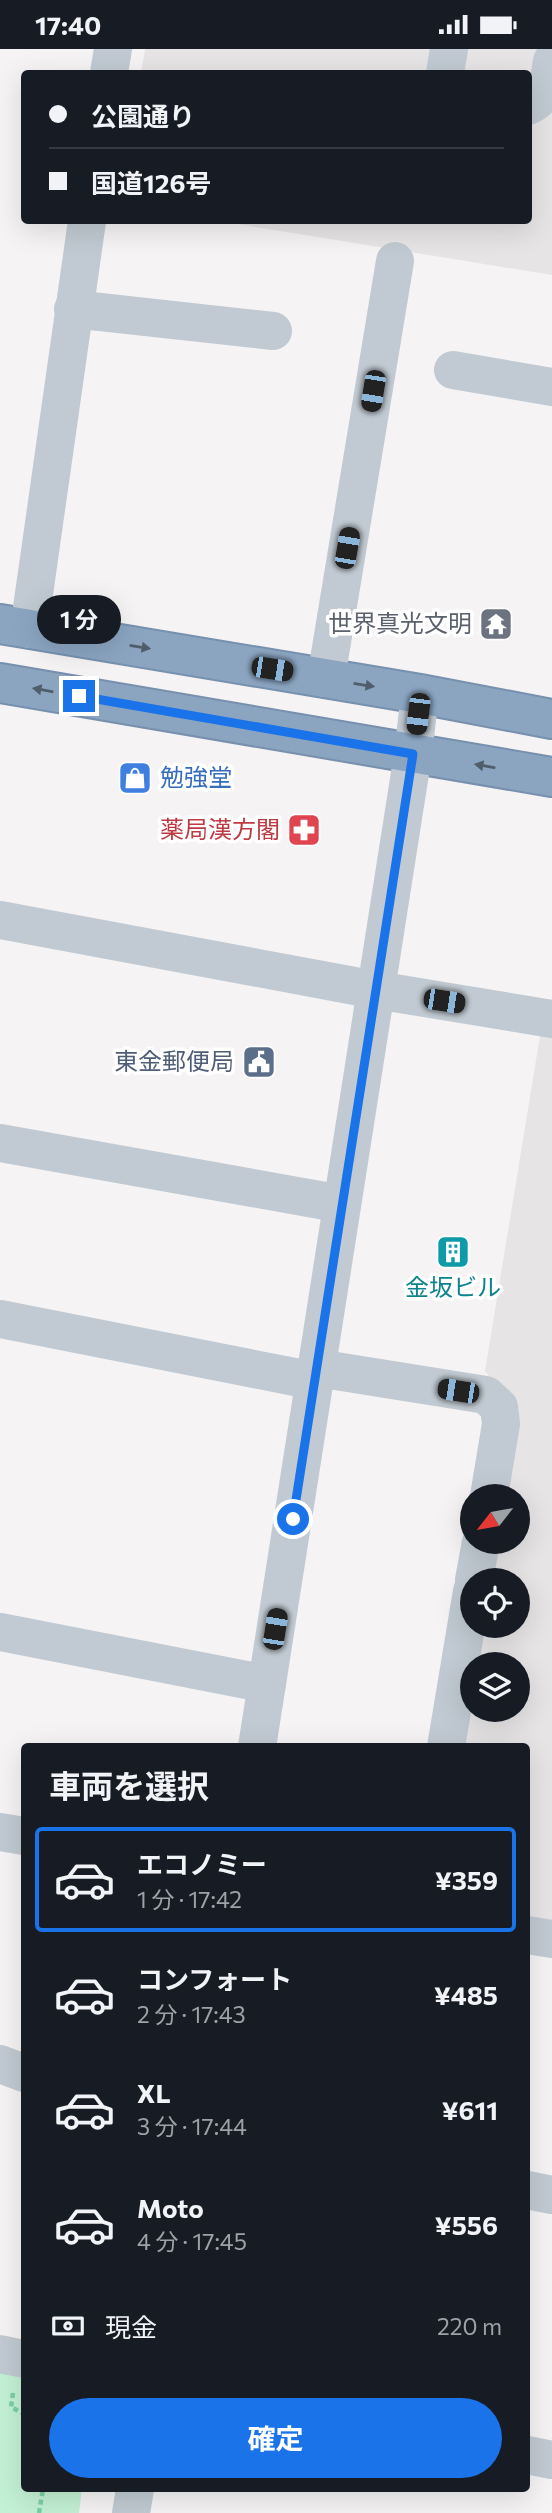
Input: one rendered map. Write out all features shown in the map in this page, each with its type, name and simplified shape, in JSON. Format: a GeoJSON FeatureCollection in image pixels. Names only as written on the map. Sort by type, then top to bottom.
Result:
{"type":"FeatureCollection","features":[{"type":"Feature","properties":{"kind":"highway"},"geometry":{"type":"LineString","coordinates":[[14,626],[420,694],[552,719]]}},
{"type":"Feature","properties":{"kind":"highway"},"geometry":{"type":"LineString","coordinates":[[0,683],[552,777]]}},
{"type":"Feature","properties":{"kind":"street"},"geometry":{"type":"LineString","coordinates":[[110,70],[113,49]]}},
{"type":"Feature","properties":{"kind":"street"},"geometry":{"type":"LineString","coordinates":[[446,70],[449,49]]}},
{"type":"Feature","properties":{"kind":"street"},"geometry":{"type":"LineString","coordinates":[[539,109],[547,89],[552,61]]}},
{"type":"Feature","properties":{"kind":"street"},"geometry":{"type":"LineString","coordinates":[[14,626],[87,224]]}},
{"type":"Feature","properties":{"kind":"street"},"geometry":{"type":"LineString","coordinates":[[326,678],[395,261]]}},
{"type":"Feature","properties":{"kind":"street"},"geometry":{"type":"LineString","coordinates":[[73,309],[273,331]]}},
{"type":"Feature","properties":{"kind":"street"},"geometry":{"type":"LineString","coordinates":[[453,370],[552,387]]}},
{"type":"Feature","properties":{"kind":"street"},"geometry":{"type":"LineString","coordinates":[[258,1743],[413,754],[420,694]]}},
{"type":"Feature","properties":{"kind":"street"},"geometry":{"type":"LineString","coordinates":[[0,920],[376,990],[552,1019]]}},
{"type":"Feature","properties":{"kind":"street"},"geometry":{"type":"LineString","coordinates":[[0,1143],[342,1204]]}},
{"type":"Feature","properties":{"kind":"street"},"geometry":{"type":"LineString","coordinates":[[0,1319],[316,1375],[486,1395],[499,1407],[501,1424],[491,1484]]}},
{"type":"Feature","properties":{"kind":"street"},"geometry":{"type":"LineString","coordinates":[[0,1632],[267,1684]]}},
{"type":"Feature","properties":{"kind":"street"},"geometry":{"type":"LineString","coordinates":[[447,1743],[464,1638]]}},
{"type":"Feature","properties":{"kind":"street"},"geometry":{"type":"LineString","coordinates":[[0,1832],[21,1836]]}},
{"type":"Feature","properties":{"kind":"street"},"geometry":{"type":"LineString","coordinates":[[530,1935],[552,1939]]}},
{"type":"Feature","properties":{"kind":"street"},"geometry":{"type":"LineString","coordinates":[[0,2064],[21,2072]]}},
{"type":"Feature","properties":{"kind":"street"},"geometry":{"type":"LineString","coordinates":[[530,2191],[552,2195]]}},
{"type":"Feature","properties":{"kind":"street"},"geometry":{"type":"LineString","coordinates":[[0,2354],[21,2358]]}},
{"type":"Feature","properties":{"kind":"street"},"geometry":{"type":"LineString","coordinates":[[530,2456],[552,2460]]}},
{"type":"Feature","properties":{"kind":"street"},"geometry":{"type":"LineString","coordinates":[[131,2513],[134,2492]]}},
{"type":"Feature","properties":{"kind":"path"},"geometry":{"type":"LineString","coordinates":[[39,2513],[42,2492]]}},
{"type":"Feature","properties":{"kind":"shaded area"},"geometry":{"type":"Polygon","coordinates":[[[145,49],[552,49],[552,275],[238,224],[532,224],[532,70],[142,70],[145,49]]]}},
{"type":"Feature","properties":{"kind":"shaded area"},"geometry":{"type":"Polygon","coordinates":[[[541,1030],[552,1032],[552,1922],[530,1918],[530,1743],[462,1743],[465,1722],[530,1722],[530,1652],[476,1652],[479,1638],[530,1638],[530,1568],[490,1568],[492,1554],[530,1554],[530,1484],[504,1484],[516,1411],[485,1371],[541,1030]]]}},
{"type":"Feature","properties":{"kind":"green space"},"geometry":{"type":"Polygon","coordinates":[[[0,2367],[21,2370],[21,2492],[82,2492],[79,2513],[0,2513],[0,2367]]]}},
{"type":"Feature","properties":{"kind":"place","name":"世界真光文明"},"geometry":{"type":"Point","coordinates":[496,624]}},
{"type":"Feature","properties":{"kind":"place","name":"勉強堂"},"geometry":{"type":"Point","coordinates":[135,778]}},
{"type":"Feature","properties":{"kind":"place","name":"薬局漢方閣"},"geometry":{"type":"Point","coordinates":[304,830]}},
{"type":"Feature","properties":{"kind":"place","name":"東金郵便局"},"geometry":{"type":"Point","coordinates":[259,1062]}},
{"type":"Feature","properties":{"kind":"place","name":"金坂ビル"},"geometry":{"type":"Point","coordinates":[453,1252]}},
{"type":"Feature","properties":{"kind":"route"},"geometry":{"type":"LineString","coordinates":[[79,696],[413,754],[293,1519]]}}]}
